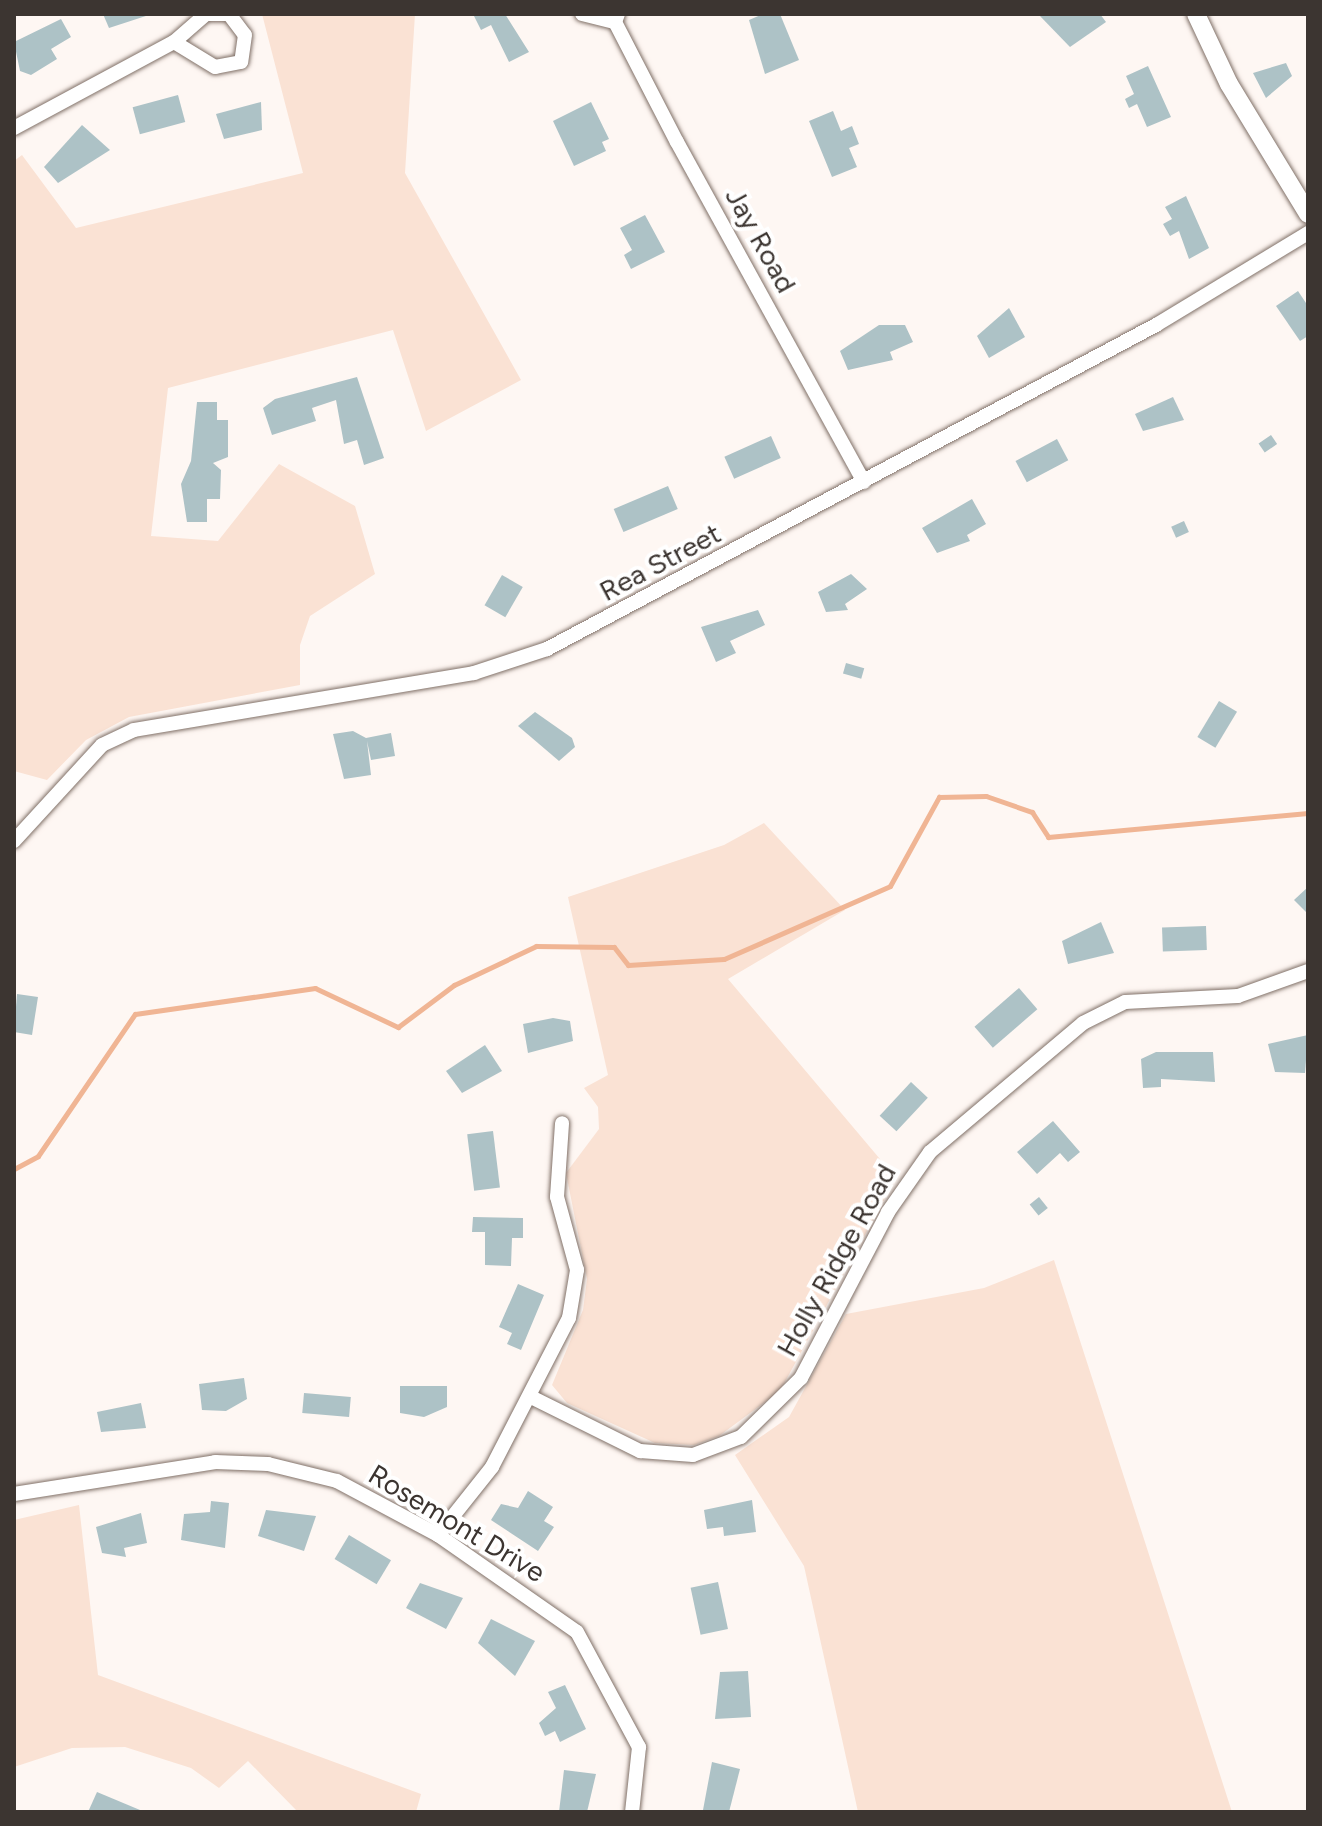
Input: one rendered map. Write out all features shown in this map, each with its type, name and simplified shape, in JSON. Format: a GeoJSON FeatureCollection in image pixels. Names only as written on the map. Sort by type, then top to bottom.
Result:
{"type":"FeatureCollection","features":[{"type":"Feature","properties":{"kind":"street"},"geometry":{"type":"LineString","coordinates":[[14,128],[174,42],[206,14],[229,14],[245,35],[241,62],[215,67],[174,42]]}},
{"type":"Feature","properties":{"kind":"street","name":"Jay Road"},"geometry":{"type":"LineString","coordinates":[[582,14],[616,18],[864,482]]}},
{"type":"Feature","properties":{"kind":"street"},"geometry":{"type":"LineString","coordinates":[[1196,14],[1229,84],[1308,214]]}},
{"type":"Feature","properties":{"kind":"street","name":"Rea Street"},"geometry":{"type":"LineString","coordinates":[[14,841],[102,745],[134,730],[510,662],[609,618],[1156,325],[1308,233]]}},
{"type":"Feature","properties":{"kind":"street","name":"Holly Ridge Road"},"geometry":{"type":"LineString","coordinates":[[531,1397],[640,1451],[693,1455],[741,1437],[801,1378],[907,1181],[1032,1065],[1083,1023],[1125,1002],[1238,996],[1308,971]]}},
{"type":"Feature","properties":{"kind":"street"},"geometry":{"type":"LineString","coordinates":[[438,1535],[492,1467],[557,1350],[575,1296],[577,1270],[557,1197],[562,1123]]}},
{"type":"Feature","properties":{"kind":"street","name":"Rosemont Drive"},"geometry":{"type":"LineString","coordinates":[[14,1494],[189,1465],[268,1464],[337,1481],[438,1535],[554,1613],[596,1656],[639,1747],[632,1812]]}},
{"type":"Feature","properties":{"kind":"shaded area"},"geometry":{"type":"Polygon","coordinates":[[[262,14],[415,14],[405,173],[521,380],[426,431],[393,330],[168,388],[151,536],[218,541],[279,464],[355,506],[375,574],[310,616],[300,645],[300,685],[129,717],[86,740],[47,780],[14,771],[14,161],[22,155],[76,228],[303,173],[262,14]]]}},
{"type":"Feature","properties":{"kind":"shaded area"},"geometry":{"type":"Polygon","coordinates":[[[764,823],[845,910],[728,979],[896,1178],[780,1391],[719,1436],[694,1445],[655,1443],[567,1403],[552,1385],[583,1310],[587,1279],[566,1173],[599,1129],[598,1107],[584,1088],[608,1075],[568,897],[724,845],[764,823]]]}},
{"type":"Feature","properties":{"kind":"shaded area"},"geometry":{"type":"Polygon","coordinates":[[[1054,1260],[1232,1812],[858,1812],[804,1566],[735,1455],[789,1417],[846,1314],[984,1288],[1054,1260]]]}},
{"type":"Feature","properties":{"kind":"shaded area"},"geometry":{"type":"Polygon","coordinates":[[[79,1505],[98,1675],[421,1794],[416,1812],[298,1812],[248,1761],[219,1788],[191,1768],[125,1747],[72,1748],[14,1767],[14,1520],[79,1505]]]}},
{"type":"Feature","properties":{"kind":"building"},"geometry":{"type":"Polygon","coordinates":[[[103,14],[152,14],[109,28],[103,14]]]}},
{"type":"Feature","properties":{"kind":"building"},"geometry":{"type":"Polygon","coordinates":[[[473,14],[505,14],[529,52],[509,62],[491,25],[481,30],[473,14]]]}},
{"type":"Feature","properties":{"kind":"building"},"geometry":{"type":"Polygon","coordinates":[[[763,14],[780,14],[799,60],[765,74],[749,20],[763,14]]]}},
{"type":"Feature","properties":{"kind":"building"},"geometry":{"type":"Polygon","coordinates":[[[1038,14],[1100,14],[1106,22],[1070,47],[1038,14]]]}},
{"type":"Feature","properties":{"kind":"building"},"geometry":{"type":"Polygon","coordinates":[[[61,19],[71,37],[51,49],[57,59],[31,75],[20,71],[14,42],[61,19]]]}},
{"type":"Feature","properties":{"kind":"building"},"geometry":{"type":"Polygon","coordinates":[[[1286,63],[1292,76],[1266,98],[1253,73],[1286,63]]]}},
{"type":"Feature","properties":{"kind":"building"},"geometry":{"type":"Polygon","coordinates":[[[1148,66],[1171,117],[1147,127],[1137,104],[1129,108],[1125,99],[1134,94],[1126,76],[1148,66]]]}},
{"type":"Feature","properties":{"kind":"building"},"geometry":{"type":"Polygon","coordinates":[[[178,95],[185,122],[140,134],[133,107],[178,95]]]}},
{"type":"Feature","properties":{"kind":"building"},"geometry":{"type":"Polygon","coordinates":[[[261,102],[262,130],[224,139],[216,114],[261,102]]]}},
{"type":"Feature","properties":{"kind":"building"},"geometry":{"type":"Polygon","coordinates":[[[591,102],[609,139],[602,142],[606,151],[574,166],[553,121],[591,102]]]}},
{"type":"Feature","properties":{"kind":"building"},"geometry":{"type":"Polygon","coordinates":[[[833,111],[841,131],[852,126],[859,144],[849,148],[857,167],[832,177],[809,121],[833,111]]]}},
{"type":"Feature","properties":{"kind":"building"},"geometry":{"type":"Polygon","coordinates":[[[82,125],[110,150],[58,183],[44,167],[82,125]]]}},
{"type":"Feature","properties":{"kind":"building"},"geometry":{"type":"Polygon","coordinates":[[[1186,196],[1209,248],[1189,259],[1179,231],[1170,236],[1163,224],[1172,219],[1165,207],[1186,196]]]}},
{"type":"Feature","properties":{"kind":"building"},"geometry":{"type":"Polygon","coordinates":[[[645,215],[665,252],[631,269],[624,255],[632,250],[620,228],[645,215]]]}},
{"type":"Feature","properties":{"kind":"building"},"geometry":{"type":"Polygon","coordinates":[[[1298,291],[1308,306],[1308,336],[1300,341],[1276,306],[1298,291]]]}},
{"type":"Feature","properties":{"kind":"building"},"geometry":{"type":"Polygon","coordinates":[[[1009,308],[1025,337],[989,358],[977,336],[1009,308]]]}},
{"type":"Feature","properties":{"kind":"building"},"geometry":{"type":"Polygon","coordinates":[[[879,325],[905,325],[913,342],[890,352],[893,360],[848,370],[840,351],[879,325]]]}},
{"type":"Feature","properties":{"kind":"building"},"geometry":{"type":"Polygon","coordinates":[[[357,377],[384,458],[364,465],[357,440],[344,444],[336,400],[312,408],[316,421],[272,435],[263,408],[275,399],[357,377]]]}},
{"type":"Feature","properties":{"kind":"building"},"geometry":{"type":"Polygon","coordinates":[[[1173,397],[1184,420],[1143,431],[1135,414],[1173,397]]]}},
{"type":"Feature","properties":{"kind":"building"},"geometry":{"type":"Polygon","coordinates":[[[197,402],[217,402],[217,420],[228,420],[228,457],[213,463],[221,470],[220,499],[207,499],[207,522],[187,522],[181,484],[191,461],[197,402]]]}},
{"type":"Feature","properties":{"kind":"building"},"geometry":{"type":"Polygon","coordinates":[[[1271,435],[1277,444],[1265,453],[1259,443],[1271,435]]]}},
{"type":"Feature","properties":{"kind":"building"},"geometry":{"type":"Polygon","coordinates":[[[771,436],[781,458],[734,479],[724,457],[771,436]]]}},
{"type":"Feature","properties":{"kind":"building"},"geometry":{"type":"Polygon","coordinates":[[[1057,439],[1068,460],[1027,482],[1016,461],[1057,439]]]}},
{"type":"Feature","properties":{"kind":"building"},"geometry":{"type":"Polygon","coordinates":[[[668,486],[678,509],[623,532],[614,509],[668,486]]]}},
{"type":"Feature","properties":{"kind":"building"},"geometry":{"type":"Polygon","coordinates":[[[972,499],[986,524],[967,535],[970,541],[937,553],[922,528],[972,499]]]}},
{"type":"Feature","properties":{"kind":"building"},"geometry":{"type":"Polygon","coordinates":[[[1184,521],[1189,532],[1176,538],[1171,527],[1184,521]]]}},
{"type":"Feature","properties":{"kind":"building"},"geometry":{"type":"Polygon","coordinates":[[[851,574],[867,589],[845,604],[848,610],[826,612],[818,592],[851,574]]]}},
{"type":"Feature","properties":{"kind":"building"},"geometry":{"type":"Polygon","coordinates":[[[502,575],[523,587],[505,617],[484,605],[502,575]]]}},
{"type":"Feature","properties":{"kind":"building"},"geometry":{"type":"Polygon","coordinates":[[[758,610],[765,625],[730,641],[736,653],[716,662],[701,627],[758,610]]]}},
{"type":"Feature","properties":{"kind":"building"},"geometry":{"type":"Polygon","coordinates":[[[846,663],[864,668],[861,679],[843,674],[846,663]]]}},
{"type":"Feature","properties":{"kind":"building"},"geometry":{"type":"Polygon","coordinates":[[[1219,701],[1237,712],[1215,748],[1197,737],[1219,701]]]}},
{"type":"Feature","properties":{"kind":"building"},"geometry":{"type":"Polygon","coordinates":[[[535,712],[572,738],[575,747],[559,761],[518,726],[535,712]]]}},
{"type":"Feature","properties":{"kind":"building"},"geometry":{"type":"Polygon","coordinates":[[[353,731],[366,738],[391,733],[395,756],[371,760],[367,741],[371,775],[344,779],[333,734],[353,731]]]}},
{"type":"Feature","properties":{"kind":"building"},"geometry":{"type":"Polygon","coordinates":[[[1308,887],[1308,914],[1294,900],[1308,887]]]}},
{"type":"Feature","properties":{"kind":"building"},"geometry":{"type":"Polygon","coordinates":[[[1101,922],[1114,953],[1068,964],[1062,941],[1101,922]]]}},
{"type":"Feature","properties":{"kind":"building"},"geometry":{"type":"Polygon","coordinates":[[[1206,926],[1207,950],[1163,952],[1162,928],[1206,926]]]}},
{"type":"Feature","properties":{"kind":"building"},"geometry":{"type":"Polygon","coordinates":[[[1019,988],[1037,1009],[993,1048],[974,1027],[1019,988]]]}},
{"type":"Feature","properties":{"kind":"building"},"geometry":{"type":"Polygon","coordinates":[[[17,994],[38,997],[32,1035],[14,1032],[17,994]]]}},
{"type":"Feature","properties":{"kind":"building"},"geometry":{"type":"Polygon","coordinates":[[[553,1018],[570,1021],[573,1041],[528,1053],[523,1024],[553,1018]]]}},
{"type":"Feature","properties":{"kind":"building"},"geometry":{"type":"Polygon","coordinates":[[[1308,1035],[1305,1073],[1275,1072],[1268,1044],[1308,1035]]]}},
{"type":"Feature","properties":{"kind":"building"},"geometry":{"type":"Polygon","coordinates":[[[485,1045],[502,1071],[462,1093],[446,1071],[485,1045]]]}},
{"type":"Feature","properties":{"kind":"building"},"geometry":{"type":"Polygon","coordinates":[[[1156,1052],[1213,1052],[1215,1082],[1161,1079],[1161,1087],[1143,1088],[1141,1059],[1156,1052]]]}},
{"type":"Feature","properties":{"kind":"building"},"geometry":{"type":"Polygon","coordinates":[[[911,1082],[928,1098],[896,1131],[880,1116],[911,1082]]]}},
{"type":"Feature","properties":{"kind":"building"},"geometry":{"type":"Polygon","coordinates":[[[1053,1121],[1080,1152],[1068,1162],[1060,1153],[1037,1174],[1017,1152],[1053,1121]]]}},
{"type":"Feature","properties":{"kind":"building"},"geometry":{"type":"Polygon","coordinates":[[[493,1131],[500,1188],[474,1191],[467,1134],[493,1131]]]}},
{"type":"Feature","properties":{"kind":"building"},"geometry":{"type":"Polygon","coordinates":[[[1039,1197],[1048,1208],[1038,1215],[1030,1205],[1039,1197]]]}},
{"type":"Feature","properties":{"kind":"building"},"geometry":{"type":"Polygon","coordinates":[[[473,1217],[523,1218],[523,1238],[512,1238],[511,1266],[485,1265],[485,1232],[472,1232],[473,1217]]]}},
{"type":"Feature","properties":{"kind":"building"},"geometry":{"type":"Polygon","coordinates":[[[518,1284],[544,1295],[521,1350],[507,1344],[512,1333],[499,1327],[518,1284]]]}},
{"type":"Feature","properties":{"kind":"building"},"geometry":{"type":"Polygon","coordinates":[[[244,1378],[247,1399],[226,1411],[202,1410],[199,1384],[244,1378]]]}},
{"type":"Feature","properties":{"kind":"building"},"geometry":{"type":"Polygon","coordinates":[[[400,1386],[447,1386],[447,1407],[424,1417],[400,1413],[400,1386]]]}},
{"type":"Feature","properties":{"kind":"building"},"geometry":{"type":"Polygon","coordinates":[[[304,1393],[351,1397],[349,1417],[302,1413],[304,1393]]]}},
{"type":"Feature","properties":{"kind":"building"},"geometry":{"type":"Polygon","coordinates":[[[141,1403],[146,1428],[101,1432],[97,1412],[141,1403]]]}},
{"type":"Feature","properties":{"kind":"building"},"geometry":{"type":"Polygon","coordinates":[[[528,1491],[553,1507],[544,1521],[554,1527],[538,1551],[491,1520],[501,1504],[518,1508],[528,1491]]]}},
{"type":"Feature","properties":{"kind":"building"},"geometry":{"type":"Polygon","coordinates":[[[752,1500],[756,1532],[724,1536],[723,1527],[707,1529],[704,1510],[752,1500]]]}},
{"type":"Feature","properties":{"kind":"building"},"geometry":{"type":"Polygon","coordinates":[[[211,1501],[229,1503],[225,1548],[181,1540],[184,1514],[210,1512],[211,1501]]]}},
{"type":"Feature","properties":{"kind":"building"},"geometry":{"type":"Polygon","coordinates":[[[266,1510],[316,1516],[304,1551],[258,1536],[266,1510]]]}},
{"type":"Feature","properties":{"kind":"building"},"geometry":{"type":"Polygon","coordinates":[[[141,1513],[147,1543],[124,1548],[126,1557],[102,1553],[96,1527],[141,1513]]]}},
{"type":"Feature","properties":{"kind":"building"},"geometry":{"type":"Polygon","coordinates":[[[349,1535],[391,1560],[377,1584],[335,1559],[349,1535]]]}},
{"type":"Feature","properties":{"kind":"building"},"geometry":{"type":"Polygon","coordinates":[[[718,1582],[728,1629],[701,1635],[691,1588],[718,1582]]]}},
{"type":"Feature","properties":{"kind":"building"},"geometry":{"type":"Polygon","coordinates":[[[420,1583],[463,1598],[446,1629],[406,1608],[420,1583]]]}},
{"type":"Feature","properties":{"kind":"building"},"geometry":{"type":"Polygon","coordinates":[[[491,1619],[535,1641],[515,1676],[478,1643],[491,1619]]]}},
{"type":"Feature","properties":{"kind":"building"},"geometry":{"type":"Polygon","coordinates":[[[748,1671],[751,1717],[715,1719],[720,1672],[748,1671]]]}},
{"type":"Feature","properties":{"kind":"building"},"geometry":{"type":"Polygon","coordinates":[[[565,1685],[586,1729],[560,1742],[555,1731],[545,1736],[539,1723],[556,1708],[548,1692],[565,1685]]]}},
{"type":"Feature","properties":{"kind":"building"},"geometry":{"type":"Polygon","coordinates":[[[712,1762],[740,1769],[729,1812],[703,1810],[712,1762]]]}},
{"type":"Feature","properties":{"kind":"building"},"geometry":{"type":"Polygon","coordinates":[[[564,1770],[596,1774],[587,1812],[559,1812],[564,1770]]]}},
{"type":"Feature","properties":{"kind":"building"},"geometry":{"type":"Polygon","coordinates":[[[97,1792],[140,1810],[88,1812],[97,1792]]]}},
{"type":"Feature","properties":{"kind":"waterway"},"geometry":{"type":"LineString","coordinates":[[14,1169],[38,1156],[135,1014],[315,988],[398,1027],[454,985],[536,946],[614,947],[628,965],[724,959],[890,886],[939,797],[986,796],[1032,812],[1048,837],[1308,813]]}}]}
